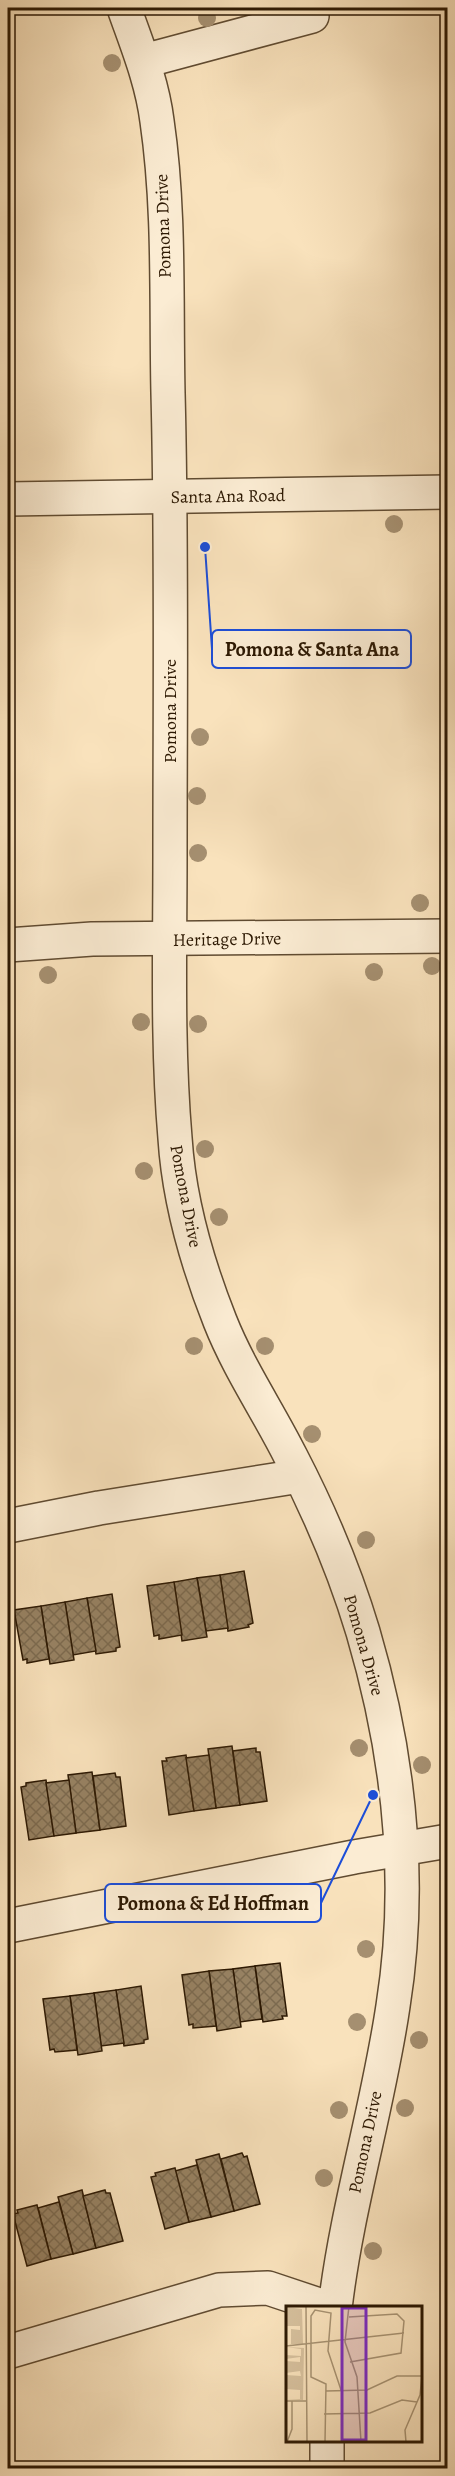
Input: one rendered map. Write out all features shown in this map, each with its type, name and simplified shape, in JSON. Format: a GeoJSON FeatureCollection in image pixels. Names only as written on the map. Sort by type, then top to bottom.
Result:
{"type":"FeatureCollection","features":[{"type":"Feature","properties":{"kind":"street","name":"Pomona Drive"},"geometry":{"type":"LineString","coordinates":[[124,8],[144,62],[157,118],[164,194],[170,497],[171,939],[174,1134],[179,1182],[195,1250],[221,1323],[234,1353],[300,1476],[338,1558],[362,1630],[380,1699],[398,1804],[402,1848],[402,1929],[393,2009],[343,2244],[335,2306]]}},
{"type":"Feature","properties":{"kind":"street"},"geometry":{"type":"LineString","coordinates":[[144,62],[312,16]]}},
{"type":"Feature","properties":{"kind":"street","name":"Santa Ana Road"},"geometry":{"type":"LineString","coordinates":[[8,499],[447,492]]}},
{"type":"Feature","properties":{"kind":"street","name":"Heritage Drive"},"geometry":{"type":"LineString","coordinates":[[8,945],[92,939],[447,936]]}},
{"type":"Feature","properties":{"kind":"street"},"geometry":{"type":"LineString","coordinates":[[8,1526],[99,1508],[300,1476]]}},
{"type":"Feature","properties":{"kind":"street"},"geometry":{"type":"LineString","coordinates":[[8,1926],[447,1841]]}},
{"type":"Feature","properties":{"kind":"street"},"geometry":{"type":"LineString","coordinates":[[8,2352],[219,2290],[268,2288],[322,2306]]}},
{"type":"Feature","properties":{"kind":"street"},"geometry":{"type":"LineString","coordinates":[[327,2443],[327,2469]]}},
{"type":"Feature","properties":{"kind":"path"},"geometry":{"type":"LineString","coordinates":[[8,1838],[12,1870]]}},
{"type":"Feature","properties":{"kind":"building"},"geometry":{"type":"Polygon","coordinates":[[[244,1571],[253,1623],[248,1625],[249,1627],[228,1631],[220,1575],[244,1571]]]}},
{"type":"Feature","properties":{"kind":"building"},"geometry":{"type":"Polygon","coordinates":[[[220,1575],[228,1628],[206,1631],[197,1578],[220,1575]]]}},
{"type":"Feature","properties":{"kind":"building"},"geometry":{"type":"Polygon","coordinates":[[[197,1578],[207,1637],[182,1641],[174,1582],[197,1578]]]}},
{"type":"Feature","properties":{"kind":"building"},"geometry":{"type":"Polygon","coordinates":[[[174,1582],[182,1635],[159,1639],[159,1635],[154,1636],[147,1586],[174,1582]]]}},
{"type":"Feature","properties":{"kind":"building"},"geometry":{"type":"Polygon","coordinates":[[[112,1594],[120,1647],[116,1648],[116,1651],[96,1654],[87,1598],[112,1594]]]}},
{"type":"Feature","properties":{"kind":"building"},"geometry":{"type":"Polygon","coordinates":[[[87,1598],[96,1651],[73,1655],[65,1602],[87,1598]]]}},
{"type":"Feature","properties":{"kind":"building"},"geometry":{"type":"Polygon","coordinates":[[[65,1602],[74,1660],[50,1664],[41,1606],[65,1602]]]}},
{"type":"Feature","properties":{"kind":"building"},"geometry":{"type":"Polygon","coordinates":[[[41,1606],[49,1659],[27,1663],[27,1659],[23,1660],[14,1610],[41,1606]]]}},
{"type":"Feature","properties":{"kind":"building"},"geometry":{"type":"Polygon","coordinates":[[[232,1746],[240,1805],[216,1808],[208,1749],[232,1746]]]}},
{"type":"Feature","properties":{"kind":"building"},"geometry":{"type":"Polygon","coordinates":[[[256,1748],[256,1752],[260,1752],[267,1801],[240,1805],[233,1751],[256,1748]]]}},
{"type":"Feature","properties":{"kind":"building"},"geometry":{"type":"Polygon","coordinates":[[[186,1755],[194,1811],[169,1815],[162,1761],[167,1761],[166,1758],[186,1755]]]}},
{"type":"Feature","properties":{"kind":"building"},"geometry":{"type":"Polygon","coordinates":[[[209,1755],[216,1808],[194,1811],[186,1758],[209,1755]]]}},
{"type":"Feature","properties":{"kind":"building"},"geometry":{"type":"Polygon","coordinates":[[[92,1772],[100,1830],[76,1833],[68,1775],[92,1772]]]}},
{"type":"Feature","properties":{"kind":"building"},"geometry":{"type":"Polygon","coordinates":[[[115,1773],[116,1777],[120,1777],[126,1826],[100,1830],[93,1776],[115,1773]]]}},
{"type":"Feature","properties":{"kind":"building"},"geometry":{"type":"Polygon","coordinates":[[[46,1780],[54,1836],[29,1840],[21,1787],[26,1786],[26,1783],[46,1780]]]}},
{"type":"Feature","properties":{"kind":"building"},"geometry":{"type":"Polygon","coordinates":[[[69,1780],[76,1833],[54,1836],[46,1783],[69,1780]]]}},
{"type":"Feature","properties":{"kind":"building"},"geometry":{"type":"Polygon","coordinates":[[[280,1963],[287,2016],[282,2016],[283,2019],[263,2022],[255,1966],[280,1963]]]}},
{"type":"Feature","properties":{"kind":"building"},"geometry":{"type":"Polygon","coordinates":[[[255,1966],[262,2019],[240,2022],[233,1969],[255,1966]]]}},
{"type":"Feature","properties":{"kind":"building"},"geometry":{"type":"Polygon","coordinates":[[[233,1969],[241,2027],[217,2031],[209,1971],[233,1969]]]}},
{"type":"Feature","properties":{"kind":"building"},"geometry":{"type":"Polygon","coordinates":[[[209,1971],[216,2026],[193,2028],[193,2024],[189,2025],[182,1975],[209,1971]]]}},
{"type":"Feature","properties":{"kind":"building"},"geometry":{"type":"Polygon","coordinates":[[[141,1986],[148,2039],[144,2040],[144,2043],[124,2046],[116,1990],[141,1986]]]}},
{"type":"Feature","properties":{"kind":"building"},"geometry":{"type":"Polygon","coordinates":[[[116,1990],[124,2043],[101,2046],[94,1993],[116,1990]]]}},
{"type":"Feature","properties":{"kind":"building"},"geometry":{"type":"Polygon","coordinates":[[[94,1993],[102,2051],[78,2055],[70,1996],[94,1993]]]}},
{"type":"Feature","properties":{"kind":"building"},"geometry":{"type":"Polygon","coordinates":[[[70,1996],[77,2050],[55,2052],[54,2049],[50,2050],[43,1999],[70,1996]]]}},
{"type":"Feature","properties":{"kind":"building"},"geometry":{"type":"Polygon","coordinates":[[[242,2153],[244,2157],[247,2156],[260,2204],[234,2211],[221,2159],[242,2153]]]}},
{"type":"Feature","properties":{"kind":"building"},"geometry":{"type":"Polygon","coordinates":[[[219,2154],[234,2211],[211,2217],[196,2160],[219,2154]]]}},
{"type":"Feature","properties":{"kind":"building"},"geometry":{"type":"Polygon","coordinates":[[[197,2165],[211,2217],[189,2222],[175,2171],[197,2165]]]}},
{"type":"Feature","properties":{"kind":"building"},"geometry":{"type":"Polygon","coordinates":[[[175,2168],[189,2222],[165,2229],[151,2177],[156,2176],[155,2173],[175,2168]]]}},
{"type":"Feature","properties":{"kind":"building"},"geometry":{"type":"Polygon","coordinates":[[[82,2190],[96,2248],[73,2254],[58,2197],[82,2190]]]}},
{"type":"Feature","properties":{"kind":"building"},"geometry":{"type":"Polygon","coordinates":[[[105,2190],[106,2193],[110,2193],[123,2241],[96,2248],[83,2196],[105,2190]]]}},
{"type":"Feature","properties":{"kind":"building"},"geometry":{"type":"Polygon","coordinates":[[[59,2202],[73,2254],[51,2259],[38,2208],[59,2202]]]}},
{"type":"Feature","properties":{"kind":"building"},"geometry":{"type":"Polygon","coordinates":[[[37,2205],[51,2259],[27,2266],[13,2214],[18,2213],[17,2210],[37,2205]]]}},
{"type":"Feature","properties":{"kind":"place","name":"Pomona & Santa Ana"},"geometry":{"type":"Point","coordinates":[205,547]}},
{"type":"Feature","properties":{"kind":"place","name":"Pomona & Ed Hoffman"},"geometry":{"type":"Point","coordinates":[373,1795]}}]}
